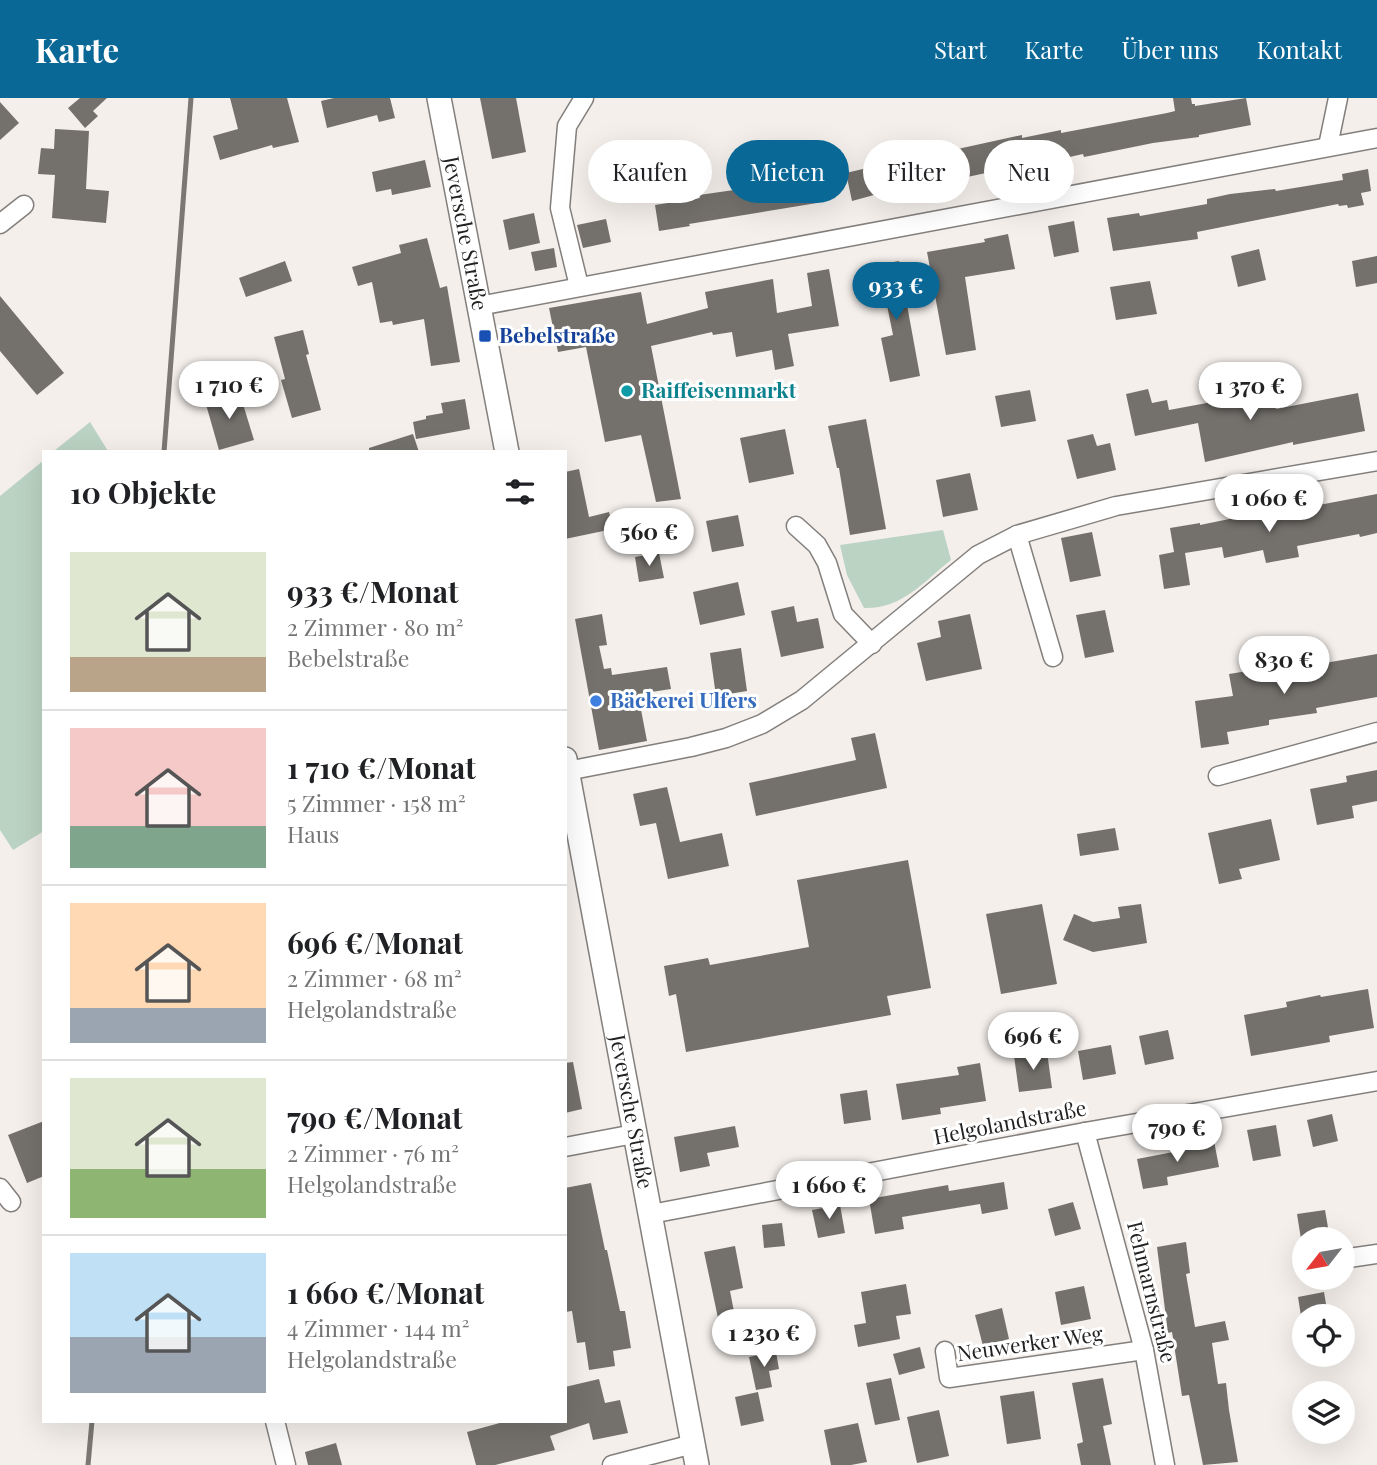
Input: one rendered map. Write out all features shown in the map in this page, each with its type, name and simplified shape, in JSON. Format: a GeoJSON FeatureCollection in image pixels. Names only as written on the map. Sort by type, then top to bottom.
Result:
{"type":"FeatureCollection","features":[{"type":"Feature","properties":{"kind":"street","name":"Jeversche Straße"},"geometry":{"type":"LineString","coordinates":[[439,98],[507,450]]}},
{"type":"Feature","properties":{"kind":"street"},"geometry":{"type":"LineString","coordinates":[[579,286],[560,208],[567,126],[584,98]]}},
{"type":"Feature","properties":{"kind":"street"},"geometry":{"type":"LineString","coordinates":[[1328,146],[1338,98]]}},
{"type":"Feature","properties":{"kind":"street"},"geometry":{"type":"LineString","coordinates":[[479,306],[1377,138]]}},
{"type":"Feature","properties":{"kind":"street"},"geometry":{"type":"LineString","coordinates":[[0,224],[24,205]]}},
{"type":"Feature","properties":{"kind":"street"},"geometry":{"type":"LineString","coordinates":[[567,765],[691,747],[726,738],[762,724],[802,700],[978,555],[1017,535],[1116,506],[1377,461]]}},
{"type":"Feature","properties":{"kind":"street"},"geometry":{"type":"LineString","coordinates":[[796,526],[817,545],[827,562],[843,614],[872,644]]}},
{"type":"Feature","properties":{"kind":"street"},"geometry":{"type":"LineString","coordinates":[[1017,535],[1053,657]]}},
{"type":"Feature","properties":{"kind":"street"},"geometry":{"type":"LineString","coordinates":[[1218,776],[1377,732]]}},
{"type":"Feature","properties":{"kind":"street","name":"Jeversche Straße"},"geometry":{"type":"LineString","coordinates":[[567,770],[695,1455]]}},
{"type":"Feature","properties":{"kind":"street","name":"Helgolandstraße"},"geometry":{"type":"LineString","coordinates":[[651,1214],[1085,1132],[1377,1081]]}},
{"type":"Feature","properties":{"kind":"street","name":"Fehmarnstraße"},"geometry":{"type":"LineString","coordinates":[[1085,1132],[1144,1350],[1165,1465]]}},
{"type":"Feature","properties":{"kind":"street"},"geometry":{"type":"LineString","coordinates":[[567,1147],[634,1134]]}},
{"type":"Feature","properties":{"kind":"street"},"geometry":{"type":"LineString","coordinates":[[1355,1257],[1377,1254]]}},
{"type":"Feature","properties":{"kind":"street","name":"Neuwerker Weg"},"geometry":{"type":"LineString","coordinates":[[945,1351],[949,1378],[1144,1350]]}},
{"type":"Feature","properties":{"kind":"street"},"geometry":{"type":"LineString","coordinates":[[276,1423],[286,1465]]}},
{"type":"Feature","properties":{"kind":"street"},"geometry":{"type":"LineString","coordinates":[[612,1465],[695,1455]]}},
{"type":"Feature","properties":{"kind":"green space"},"geometry":{"type":"Polygon","coordinates":[[[90,422],[107,450],[55,450],[90,422]]]}},
{"type":"Feature","properties":{"kind":"green space"},"geometry":{"type":"Polygon","coordinates":[[[42,462],[42,832],[13,850],[0,830],[0,496],[42,462]]]}},
{"type":"Feature","properties":{"kind":"green space"},"geometry":{"type":"Polygon","coordinates":[[[943,530],[951,560],[901,599],[890,604],[864,608],[847,575],[840,545],[943,530]]]}},
{"type":"Feature","properties":{"kind":"building"},"geometry":{"type":"Polygon","coordinates":[[[80,98],[107,98],[93,111],[98,116],[85,128],[68,108],[80,98]]]}},
{"type":"Feature","properties":{"kind":"building"},"geometry":{"type":"Polygon","coordinates":[[[230,98],[287,98],[299,142],[273,148],[272,145],[220,160],[213,136],[238,129],[230,98]]]}},
{"type":"Feature","properties":{"kind":"building"},"geometry":{"type":"Polygon","coordinates":[[[334,98],[390,98],[395,118],[379,122],[377,115],[327,128],[321,101],[334,98]]]}},
{"type":"Feature","properties":{"kind":"building"},"geometry":{"type":"Polygon","coordinates":[[[480,98],[516,98],[526,152],[492,159],[480,98]]]}},
{"type":"Feature","properties":{"kind":"building"},"geometry":{"type":"Polygon","coordinates":[[[1173,98],[1191,98],[1195,106],[1246,98],[1251,125],[1084,157],[1083,154],[1074,156],[1074,140],[999,140],[1061,130],[1061,133],[1175,111],[1173,98]]]}},
{"type":"Feature","properties":{"kind":"building"},"geometry":{"type":"Polygon","coordinates":[[[0,102],[19,123],[0,140],[0,102]]]}},
{"type":"Feature","properties":{"kind":"building"},"geometry":{"type":"Polygon","coordinates":[[[55,129],[89,131],[86,189],[109,191],[106,223],[52,218],[55,175],[38,174],[41,148],[54,149],[55,129]]]}},
{"type":"Feature","properties":{"kind":"building"},"geometry":{"type":"Polygon","coordinates":[[[984,143],[984,173],[970,176],[970,146],[984,143]]]}},
{"type":"Feature","properties":{"kind":"building"},"geometry":{"type":"Polygon","coordinates":[[[425,160],[431,187],[392,195],[391,189],[376,192],[372,172],[425,160]]]}},
{"type":"Feature","properties":{"kind":"building"},"geometry":{"type":"Polygon","coordinates":[[[863,169],[863,198],[852,201],[849,172],[863,169]]]}},
{"type":"Feature","properties":{"kind":"building"},"geometry":{"type":"Polygon","coordinates":[[[1368,169],[1371,191],[1361,193],[1364,205],[1348,208],[1347,205],[1338,204],[1197,232],[1198,239],[1113,251],[1107,218],[1139,213],[1140,216],[1207,204],[1207,199],[1230,194],[1276,191],[1343,180],[1342,174],[1368,169]]]}},
{"type":"Feature","properties":{"kind":"building"},"geometry":{"type":"Polygon","coordinates":[[[726,191],[726,203],[817,203],[659,231],[655,205],[712,203],[712,193],[726,191]]]}},
{"type":"Feature","properties":{"kind":"building"},"geometry":{"type":"Polygon","coordinates":[[[534,213],[540,243],[509,250],[503,220],[534,213]]]}},
{"type":"Feature","properties":{"kind":"building"},"geometry":{"type":"Polygon","coordinates":[[[606,219],[611,242],[583,248],[577,225],[606,219]]]}},
{"type":"Feature","properties":{"kind":"building"},"geometry":{"type":"Polygon","coordinates":[[[1074,221],[1079,252],[1054,257],[1048,226],[1074,221]]]}},
{"type":"Feature","properties":{"kind":"building"},"geometry":{"type":"Polygon","coordinates":[[[1008,234],[1015,269],[965,277],[976,350],[946,355],[927,252],[985,242],[984,239],[1008,234]]]}},
{"type":"Feature","properties":{"kind":"building"},"geometry":{"type":"Polygon","coordinates":[[[427,238],[440,288],[447,286],[460,362],[431,366],[424,319],[393,325],[392,321],[380,323],[372,282],[358,286],[352,267],[401,253],[399,245],[427,238]]]}},
{"type":"Feature","properties":{"kind":"building"},"geometry":{"type":"Polygon","coordinates":[[[554,248],[557,267],[535,271],[531,252],[554,248]]]}},
{"type":"Feature","properties":{"kind":"building"},"geometry":{"type":"Polygon","coordinates":[[[1259,249],[1266,280],[1238,287],[1231,256],[1259,249]]]}},
{"type":"Feature","properties":{"kind":"building"},"geometry":{"type":"Polygon","coordinates":[[[1377,256],[1377,283],[1356,287],[1352,261],[1377,256]]]}},
{"type":"Feature","properties":{"kind":"building"},"geometry":{"type":"Polygon","coordinates":[[[285,261],[292,281],[246,297],[239,278],[285,261]]]}},
{"type":"Feature","properties":{"kind":"building"},"geometry":{"type":"Polygon","coordinates":[[[899,261],[920,376],[890,382],[881,338],[893,335],[887,305],[878,307],[870,266],[899,261]]]}},
{"type":"Feature","properties":{"kind":"building"},"geometry":{"type":"Polygon","coordinates":[[[829,269],[839,326],[788,334],[794,366],[775,370],[772,350],[736,357],[732,332],[713,335],[712,332],[651,346],[681,499],[656,502],[641,435],[605,442],[586,347],[558,352],[549,308],[641,292],[647,324],[708,308],[705,292],[773,279],[777,313],[812,306],[807,273],[829,269]]]}},
{"type":"Feature","properties":{"kind":"building"},"geometry":{"type":"Polygon","coordinates":[[[1150,281],[1157,314],[1116,320],[1110,287],[1150,281]]]}},
{"type":"Feature","properties":{"kind":"building"},"geometry":{"type":"Polygon","coordinates":[[[0,296],[64,373],[37,395],[0,351],[0,296]]]}},
{"type":"Feature","properties":{"kind":"building"},"geometry":{"type":"Polygon","coordinates":[[[303,330],[309,354],[306,355],[321,410],[292,418],[281,380],[285,379],[274,337],[303,330]]]}},
{"type":"Feature","properties":{"kind":"building"},"geometry":{"type":"Polygon","coordinates":[[[1148,389],[1152,403],[1167,400],[1169,410],[1223,400],[1224,406],[1273,396],[1276,409],[1358,393],[1365,431],[1293,445],[1293,442],[1205,462],[1198,423],[1135,436],[1126,394],[1148,389]]]}},
{"type":"Feature","properties":{"kind":"building"},"geometry":{"type":"Polygon","coordinates":[[[1030,390],[1036,421],[1001,427],[995,396],[1030,390]]]}},
{"type":"Feature","properties":{"kind":"building"},"geometry":{"type":"Polygon","coordinates":[[[239,391],[254,440],[219,450],[205,401],[239,391]]]}},
{"type":"Feature","properties":{"kind":"building"},"geometry":{"type":"Polygon","coordinates":[[[465,399],[470,429],[416,439],[413,422],[443,413],[441,403],[465,399]]]}},
{"type":"Feature","properties":{"kind":"building"},"geometry":{"type":"Polygon","coordinates":[[[866,419],[886,529],[850,535],[839,468],[828,426],[866,419]]]}},
{"type":"Feature","properties":{"kind":"building"},"geometry":{"type":"Polygon","coordinates":[[[785,429],[794,474],[749,483],[740,438],[785,429]]]}},
{"type":"Feature","properties":{"kind":"building"},"geometry":{"type":"Polygon","coordinates":[[[413,434],[418,450],[369,450],[413,434]]]}},
{"type":"Feature","properties":{"kind":"building"},"geometry":{"type":"Polygon","coordinates":[[[1093,434],[1097,446],[1110,443],[1116,470],[1077,479],[1067,440],[1093,434]]]}},
{"type":"Feature","properties":{"kind":"building"},"geometry":{"type":"Polygon","coordinates":[[[579,469],[589,517],[609,512],[613,529],[567,539],[567,472],[579,469]]]}},
{"type":"Feature","properties":{"kind":"building"},"geometry":{"type":"Polygon","coordinates":[[[970,473],[978,510],[943,517],[936,480],[970,473]]]}},
{"type":"Feature","properties":{"kind":"building"},"geometry":{"type":"Polygon","coordinates":[[[1377,494],[1377,533],[1297,546],[1299,557],[1266,563],[1263,550],[1224,558],[1222,547],[1185,553],[1190,585],[1164,589],[1159,555],[1174,552],[1170,528],[1244,516],[1245,519],[1377,494]]]}},
{"type":"Feature","properties":{"kind":"building"},"geometry":{"type":"Polygon","coordinates":[[[738,515],[744,546],[712,552],[706,521],[738,515]]]}},
{"type":"Feature","properties":{"kind":"building"},"geometry":{"type":"Polygon","coordinates":[[[1092,532],[1101,576],[1070,582],[1061,538],[1092,532]]]}},
{"type":"Feature","properties":{"kind":"building"},"geometry":{"type":"Polygon","coordinates":[[[659,553],[664,578],[639,582],[635,557],[659,553]]]}},
{"type":"Feature","properties":{"kind":"building"},"geometry":{"type":"Polygon","coordinates":[[[738,582],[745,615],[700,625],[693,592],[738,582]]]}},
{"type":"Feature","properties":{"kind":"building"},"geometry":{"type":"Polygon","coordinates":[[[794,606],[797,622],[818,618],[824,648],[781,657],[771,611],[794,606]]]}},
{"type":"Feature","properties":{"kind":"building"},"geometry":{"type":"Polygon","coordinates":[[[1105,610],[1114,652],[1085,658],[1076,615],[1105,610]]]}},
{"type":"Feature","properties":{"kind":"building"},"geometry":{"type":"Polygon","coordinates":[[[602,614],[607,645],[599,646],[604,669],[611,668],[612,675],[667,667],[671,689],[638,694],[647,741],[599,750],[575,619],[602,614]]]}},
{"type":"Feature","properties":{"kind":"building"},"geometry":{"type":"Polygon","coordinates":[[[970,614],[982,669],[926,681],[917,643],[941,637],[938,621],[970,614]]]}},
{"type":"Feature","properties":{"kind":"building"},"geometry":{"type":"Polygon","coordinates":[[[741,648],[747,691],[716,696],[710,653],[741,648]]]}},
{"type":"Feature","properties":{"kind":"building"},"geometry":{"type":"Polygon","coordinates":[[[1377,654],[1377,697],[1316,708],[1317,713],[1269,720],[1269,725],[1227,732],[1229,744],[1201,748],[1195,701],[1233,696],[1229,674],[1260,669],[1261,676],[1325,666],[1325,663],[1377,654]]]}},
{"type":"Feature","properties":{"kind":"building"},"geometry":{"type":"Polygon","coordinates":[[[875,733],[887,788],[756,816],[749,783],[856,760],[851,738],[875,733]]]}},
{"type":"Feature","properties":{"kind":"building"},"geometry":{"type":"Polygon","coordinates":[[[1377,770],[1377,801],[1352,806],[1354,818],[1317,825],[1310,789],[1347,782],[1346,776],[1377,770]]]}},
{"type":"Feature","properties":{"kind":"building"},"geometry":{"type":"Polygon","coordinates":[[[667,787],[680,842],[722,833],[729,866],[668,879],[656,823],[640,826],[633,794],[667,787]]]}},
{"type":"Feature","properties":{"kind":"building"},"geometry":{"type":"Polygon","coordinates":[[[1271,819],[1280,860],[1239,869],[1242,879],[1219,884],[1208,833],[1271,819]]]}},
{"type":"Feature","properties":{"kind":"building"},"geometry":{"type":"Polygon","coordinates":[[[1115,828],[1119,850],[1080,856],[1077,834],[1115,828]]]}},
{"type":"Feature","properties":{"kind":"building"},"geometry":{"type":"Polygon","coordinates":[[[908,860],[931,988],[887,996],[891,1015],[686,1052],[676,994],[669,996],[664,966],[708,958],[710,965],[809,947],[797,880],[908,860]]]}},
{"type":"Feature","properties":{"kind":"building"},"geometry":{"type":"Polygon","coordinates":[[[1042,904],[1057,984],[1001,994],[986,914],[1042,904]]]}},
{"type":"Feature","properties":{"kind":"building"},"geometry":{"type":"Polygon","coordinates":[[[1141,904],[1147,943],[1093,952],[1063,940],[1074,914],[1093,922],[1120,918],[1118,907],[1141,904]]]}},
{"type":"Feature","properties":{"kind":"building"},"geometry":{"type":"Polygon","coordinates":[[[1368,989],[1374,1028],[1329,1036],[1330,1042],[1251,1056],[1244,1015],[1287,1007],[1286,1002],[1368,989]]]}},
{"type":"Feature","properties":{"kind":"building"},"geometry":{"type":"Polygon","coordinates":[[[1168,1030],[1174,1059],[1145,1065],[1139,1036],[1168,1030]]]}},
{"type":"Feature","properties":{"kind":"building"},"geometry":{"type":"Polygon","coordinates":[[[1111,1045],[1116,1074],[1083,1080],[1078,1051],[1111,1045]]]}},
{"type":"Feature","properties":{"kind":"building"},"geometry":{"type":"Polygon","coordinates":[[[1047,1052],[1052,1088],[1019,1092],[1014,1056],[1047,1052]]]}},
{"type":"Feature","properties":{"kind":"building"},"geometry":{"type":"Polygon","coordinates":[[[573,1062],[582,1109],[567,1113],[567,1063],[573,1062]]]}},
{"type":"Feature","properties":{"kind":"building"},"geometry":{"type":"Polygon","coordinates":[[[980,1063],[986,1101],[940,1108],[941,1114],[902,1120],[896,1084],[959,1075],[957,1067],[980,1063]]]}},
{"type":"Feature","properties":{"kind":"building"},"geometry":{"type":"Polygon","coordinates":[[[867,1090],[871,1120],[844,1124],[840,1094],[867,1090]]]}},
{"type":"Feature","properties":{"kind":"building"},"geometry":{"type":"Polygon","coordinates":[[[1332,1114],[1338,1141],[1313,1147],[1307,1120],[1332,1114]]]}},
{"type":"Feature","properties":{"kind":"building"},"geometry":{"type":"Polygon","coordinates":[[[42,1122],[42,1177],[27,1183],[8,1135],[42,1122]]]}},
{"type":"Feature","properties":{"kind":"building"},"geometry":{"type":"Polygon","coordinates":[[[1276,1125],[1281,1156],[1253,1161],[1247,1130],[1276,1125]]]}},
{"type":"Feature","properties":{"kind":"building"},"geometry":{"type":"Polygon","coordinates":[[[735,1126],[739,1147],[707,1153],[710,1166],[680,1172],[674,1137],[735,1126]]]}},
{"type":"Feature","properties":{"kind":"building"},"geometry":{"type":"Polygon","coordinates":[[[1214,1141],[1219,1167],[1167,1177],[1168,1185],[1143,1189],[1137,1159],[1214,1141]]]}},
{"type":"Feature","properties":{"kind":"building"},"geometry":{"type":"Polygon","coordinates":[[[1004,1182],[1008,1209],[982,1214],[980,1204],[902,1217],[904,1229],[875,1234],[869,1199],[948,1185],[949,1191],[1004,1182]]]}},
{"type":"Feature","properties":{"kind":"building"},"geometry":{"type":"Polygon","coordinates":[[[591,1183],[620,1311],[625,1311],[631,1348],[613,1351],[615,1366],[589,1370],[585,1342],[577,1343],[572,1311],[567,1312],[567,1188],[591,1183]]]}},
{"type":"Feature","properties":{"kind":"building"},"geometry":{"type":"Polygon","coordinates":[[[1073,1202],[1081,1229],[1055,1236],[1048,1209],[1073,1202]]]}},
{"type":"Feature","properties":{"kind":"building"},"geometry":{"type":"Polygon","coordinates":[[[840,1205],[845,1233],[818,1238],[812,1210],[840,1205]]]}},
{"type":"Feature","properties":{"kind":"building"},"geometry":{"type":"Polygon","coordinates":[[[1325,1210],[1328,1227],[1299,1227],[1297,1214],[1325,1210]]]}},
{"type":"Feature","properties":{"kind":"building"},"geometry":{"type":"Polygon","coordinates":[[[782,1223],[785,1246],[764,1248],[762,1225],[782,1223]]]}},
{"type":"Feature","properties":{"kind":"building"},"geometry":{"type":"Polygon","coordinates":[[[1186,1242],[1190,1273],[1186,1274],[1195,1327],[1225,1321],[1229,1340],[1212,1343],[1218,1384],[1226,1383],[1238,1462],[1203,1465],[1189,1395],[1182,1396],[1172,1332],[1168,1333],[1157,1247],[1186,1242]]]}},
{"type":"Feature","properties":{"kind":"building"},"geometry":{"type":"Polygon","coordinates":[[[735,1246],[743,1288],[730,1291],[736,1322],[748,1319],[754,1344],[725,1351],[704,1252],[735,1246]]]}},
{"type":"Feature","properties":{"kind":"building"},"geometry":{"type":"Polygon","coordinates":[[[906,1284],[911,1314],[896,1316],[900,1339],[858,1347],[854,1325],[866,1323],[861,1292],[906,1284]]]}},
{"type":"Feature","properties":{"kind":"building"},"geometry":{"type":"Polygon","coordinates":[[[1084,1286],[1091,1319],[1061,1325],[1055,1292],[1084,1286]]]}},
{"type":"Feature","properties":{"kind":"building"},"geometry":{"type":"Polygon","coordinates":[[[1324,1292],[1326,1304],[1299,1304],[1298,1297],[1324,1292]]]}},
{"type":"Feature","properties":{"kind":"building"},"geometry":{"type":"Polygon","coordinates":[[[1002,1308],[1009,1339],[983,1346],[975,1315],[1002,1308]]]}},
{"type":"Feature","properties":{"kind":"building"},"geometry":{"type":"Polygon","coordinates":[[[920,1347],[925,1368],[899,1375],[893,1354],[920,1347]]]}},
{"type":"Feature","properties":{"kind":"building"},"geometry":{"type":"Polygon","coordinates":[[[776,1352],[779,1369],[769,1371],[772,1387],[756,1390],[749,1357],[776,1352]]]}},
{"type":"Feature","properties":{"kind":"building"},"geometry":{"type":"Polygon","coordinates":[[[891,1378],[900,1420],[875,1425],[866,1383],[891,1378]]]}},
{"type":"Feature","properties":{"kind":"building"},"geometry":{"type":"Polygon","coordinates":[[[1103,1378],[1112,1424],[1103,1426],[1111,1465],[1081,1465],[1077,1444],[1083,1442],[1072,1383],[1103,1378]]]}},
{"type":"Feature","properties":{"kind":"building"},"geometry":{"type":"Polygon","coordinates":[[[599,1379],[605,1403],[620,1400],[628,1433],[593,1440],[589,1423],[550,1436],[555,1450],[495,1465],[476,1465],[467,1432],[500,1423],[567,1423],[567,1387],[599,1379]]]}},
{"type":"Feature","properties":{"kind":"building"},"geometry":{"type":"Polygon","coordinates":[[[1034,1391],[1041,1439],[1007,1444],[1000,1396],[1034,1391]]]}},
{"type":"Feature","properties":{"kind":"building"},"geometry":{"type":"Polygon","coordinates":[[[758,1392],[764,1421],[741,1426],[735,1397],[758,1392]]]}},
{"type":"Feature","properties":{"kind":"building"},"geometry":{"type":"Polygon","coordinates":[[[939,1410],[949,1456],[917,1463],[907,1417],[939,1410]]]}},
{"type":"Feature","properties":{"kind":"building"},"geometry":{"type":"Polygon","coordinates":[[[858,1423],[867,1462],[831,1465],[824,1430],[858,1423]]]}},
{"type":"Feature","properties":{"kind":"building"},"geometry":{"type":"Polygon","coordinates":[[[336,1443],[342,1465],[308,1465],[305,1452],[336,1443]]]}},
{"type":"Feature","properties":{"kind":"railway"},"geometry":{"type":"LineString","coordinates":[[164,450],[191,98]]}},
{"type":"Feature","properties":{"kind":"railway"},"geometry":{"type":"LineString","coordinates":[[88,1465],[92,1423]]}},
{"type":"Feature","properties":{"kind":"place","name":"Bebelstraße"},"geometry":{"type":"Point","coordinates":[485,336]}},
{"type":"Feature","properties":{"kind":"place","name":"Raiffeisenmarkt"},"geometry":{"type":"Point","coordinates":[627,391]}},
{"type":"Feature","properties":{"kind":"place","name":"Bäckerei Ulfers"},"geometry":{"type":"Point","coordinates":[596,701]}}]}
